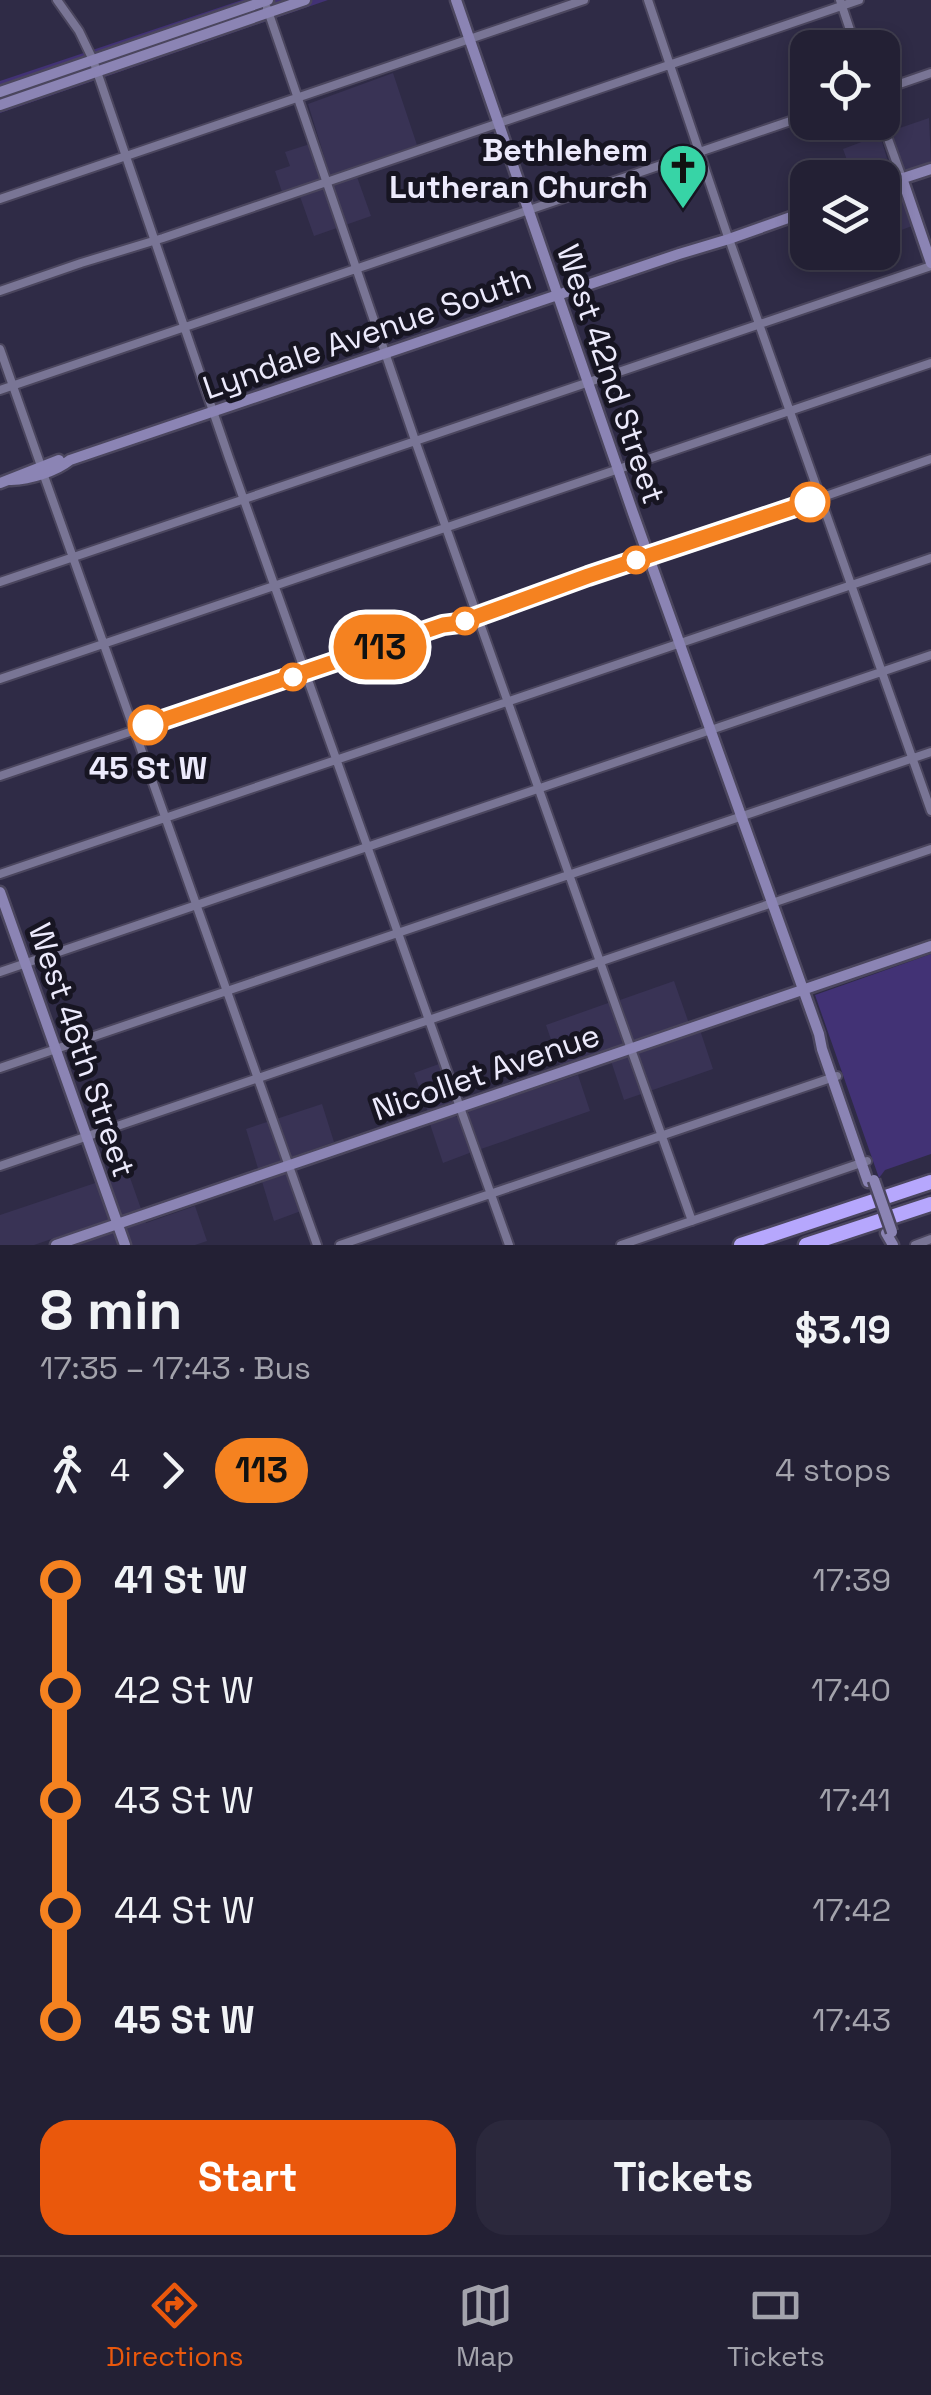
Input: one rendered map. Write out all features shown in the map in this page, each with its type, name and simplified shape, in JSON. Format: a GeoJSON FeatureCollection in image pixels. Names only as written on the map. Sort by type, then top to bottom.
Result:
{"type":"FeatureCollection","features":[{"type":"Feature","properties":{"kind":"highway"},"geometry":{"type":"LineString","coordinates":[[741,1245],[931,1182]]}},
{"type":"Feature","properties":{"kind":"highway"},"geometry":{"type":"LineString","coordinates":[[806,1245],[931,1204]]}},
{"type":"Feature","properties":{"kind":"main road"},"geometry":{"type":"LineString","coordinates":[[0,105],[267,3],[306,0]]}},
{"type":"Feature","properties":{"kind":"main road","name":"West 42nd Street"},"geometry":{"type":"LineString","coordinates":[[456,0],[556,296],[891,1238]]}},
{"type":"Feature","properties":{"kind":"main road"},"geometry":{"type":"LineString","coordinates":[[0,92],[95,66]]}},
{"type":"Feature","properties":{"kind":"main road"},"geometry":{"type":"LineString","coordinates":[[931,168],[902,178],[931,264]]}},
{"type":"Feature","properties":{"kind":"main road","name":"Lyndale Avenue South"},"geometry":{"type":"LineString","coordinates":[[5,481],[18,480],[61,460],[790,216]]}},
{"type":"Feature","properties":{"kind":"main road","name":"West 46th Street"},"geometry":{"type":"LineString","coordinates":[[0,892],[125,1245]]}},
{"type":"Feature","properties":{"kind":"main road","name":"Nicollet Avenue"},"geometry":{"type":"LineString","coordinates":[[56,1245],[931,946]]}},
{"type":"Feature","properties":{"kind":"street"},"geometry":{"type":"LineString","coordinates":[[57,0],[79,30],[95,66],[213,412],[509,1245]]}},
{"type":"Feature","properties":{"kind":"street"},"geometry":{"type":"LineString","coordinates":[[0,198],[584,0]]}},
{"type":"Feature","properties":{"kind":"street"},"geometry":{"type":"LineString","coordinates":[[648,0],[931,811]]}},
{"type":"Feature","properties":{"kind":"street"},"geometry":{"type":"LineString","coordinates":[[0,291],[859,0]]}},
{"type":"Feature","properties":{"kind":"street"},"geometry":{"type":"LineString","coordinates":[[267,3],[446,528],[692,1221]]}},
{"type":"Feature","properties":{"kind":"street"},"geometry":{"type":"LineString","coordinates":[[841,3],[850,30]]}},
{"type":"Feature","properties":{"kind":"street"},"geometry":{"type":"LineString","coordinates":[[900,84],[931,73]]}},
{"type":"Feature","properties":{"kind":"street"},"geometry":{"type":"LineString","coordinates":[[0,390],[790,121]]}},
{"type":"Feature","properties":{"kind":"street"},"geometry":{"type":"LineString","coordinates":[[888,140],[902,178]]}},
{"type":"Feature","properties":{"kind":"street"},"geometry":{"type":"LineString","coordinates":[[0,582],[931,264]]}},
{"type":"Feature","properties":{"kind":"street"},"geometry":{"type":"LineString","coordinates":[[0,349],[317,1245]]}},
{"type":"Feature","properties":{"kind":"street"},"geometry":{"type":"LineString","coordinates":[[0,680],[931,363]]}},
{"type":"Feature","properties":{"kind":"street"},"geometry":{"type":"LineString","coordinates":[[0,776],[443,625],[459,623],[931,458]]}},
{"type":"Feature","properties":{"kind":"street"},"geometry":{"type":"LineString","coordinates":[[0,874],[931,558]]}},
{"type":"Feature","properties":{"kind":"street"},"geometry":{"type":"LineString","coordinates":[[0,972],[931,655]]}},
{"type":"Feature","properties":{"kind":"street"},"geometry":{"type":"LineString","coordinates":[[0,1068],[931,752]]}},
{"type":"Feature","properties":{"kind":"street"},"geometry":{"type":"LineString","coordinates":[[0,1166],[931,849]]}},
{"type":"Feature","properties":{"kind":"street"},"geometry":{"type":"LineString","coordinates":[[340,1245],[834,1077]]}},
{"type":"Feature","properties":{"kind":"street"},"geometry":{"type":"LineString","coordinates":[[622,1245],[864,1162]]}},
{"type":"Feature","properties":{"kind":"street"},"geometry":{"type":"LineString","coordinates":[[915,1245],[931,1239]]}},
{"type":"Feature","properties":{"kind":"shaded area"},"geometry":{"type":"Polygon","coordinates":[[[242,0],[328,0],[0,113],[0,81],[242,0]]]}},
{"type":"Feature","properties":{"kind":"shaded area"},"geometry":{"type":"Polygon","coordinates":[[[393,73],[417,145],[330,175],[308,104],[393,73]]]}},
{"type":"Feature","properties":{"kind":"shaded area"},"geometry":{"type":"Polygon","coordinates":[[[929,118],[931,162],[906,170],[903,167],[894,140],[900,140],[900,128],[929,118]]]}},
{"type":"Feature","properties":{"kind":"shaded area"},"geometry":{"type":"Polygon","coordinates":[[[867,140],[882,140],[888,160],[847,160],[843,149],[867,140]]]}},
{"type":"Feature","properties":{"kind":"shaded area"},"geometry":{"type":"Polygon","coordinates":[[[310,144],[325,183],[356,174],[371,216],[314,236],[297,188],[282,192],[275,171],[290,166],[285,152],[310,144]]]}},
{"type":"Feature","properties":{"kind":"shaded area"},"geometry":{"type":"Polygon","coordinates":[[[900,192],[912,226],[900,231],[900,192]]]}},
{"type":"Feature","properties":{"kind":"shaded area"},"geometry":{"type":"Polygon","coordinates":[[[931,954],[931,1154],[885,1170],[879,1178],[815,995],[931,954]]]}},
{"type":"Feature","properties":{"kind":"shaded area"},"geometry":{"type":"Polygon","coordinates":[[[674,981],[692,1032],[700,1030],[713,1069],[624,1100],[612,1064],[602,1051],[560,1066],[546,1025],[611,1002],[618,1022],[626,1018],[620,1000],[674,981]]]}},
{"type":"Feature","properties":{"kind":"shaded area"},"geometry":{"type":"Polygon","coordinates":[[[439,1064],[451,1103],[428,1112],[414,1073],[439,1064]]]}},
{"type":"Feature","properties":{"kind":"shaded area"},"geometry":{"type":"Polygon","coordinates":[[[578,1075],[590,1111],[481,1149],[469,1111],[578,1075]]]}},
{"type":"Feature","properties":{"kind":"shaded area"},"geometry":{"type":"Polygon","coordinates":[[[322,1104],[334,1142],[283,1160],[301,1211],[274,1221],[246,1129],[322,1104]]]}},
{"type":"Feature","properties":{"kind":"shaded area"},"geometry":{"type":"Polygon","coordinates":[[[459,1118],[472,1152],[443,1163],[430,1124],[459,1118]]]}},
{"type":"Feature","properties":{"kind":"shaded area"},"geometry":{"type":"Polygon","coordinates":[[[128,1172],[146,1223],[195,1206],[207,1241],[195,1245],[71,1245],[66,1234],[34,1245],[0,1245],[0,1215],[128,1172]]]}},
{"type":"Feature","properties":{"kind":"bus line","name":"113"},"geometry":{"type":"LineString","coordinates":[[148,725],[810,502]]}},
{"type":"Feature","properties":{"kind":"place","name":"Bethlehem Lutheran Church"},"geometry":{"type":"Point","coordinates":[683,210]}},
{"type":"Feature","properties":{"kind":"place","name":"45 St W"},"geometry":{"type":"Point","coordinates":[148,725]}}]}
